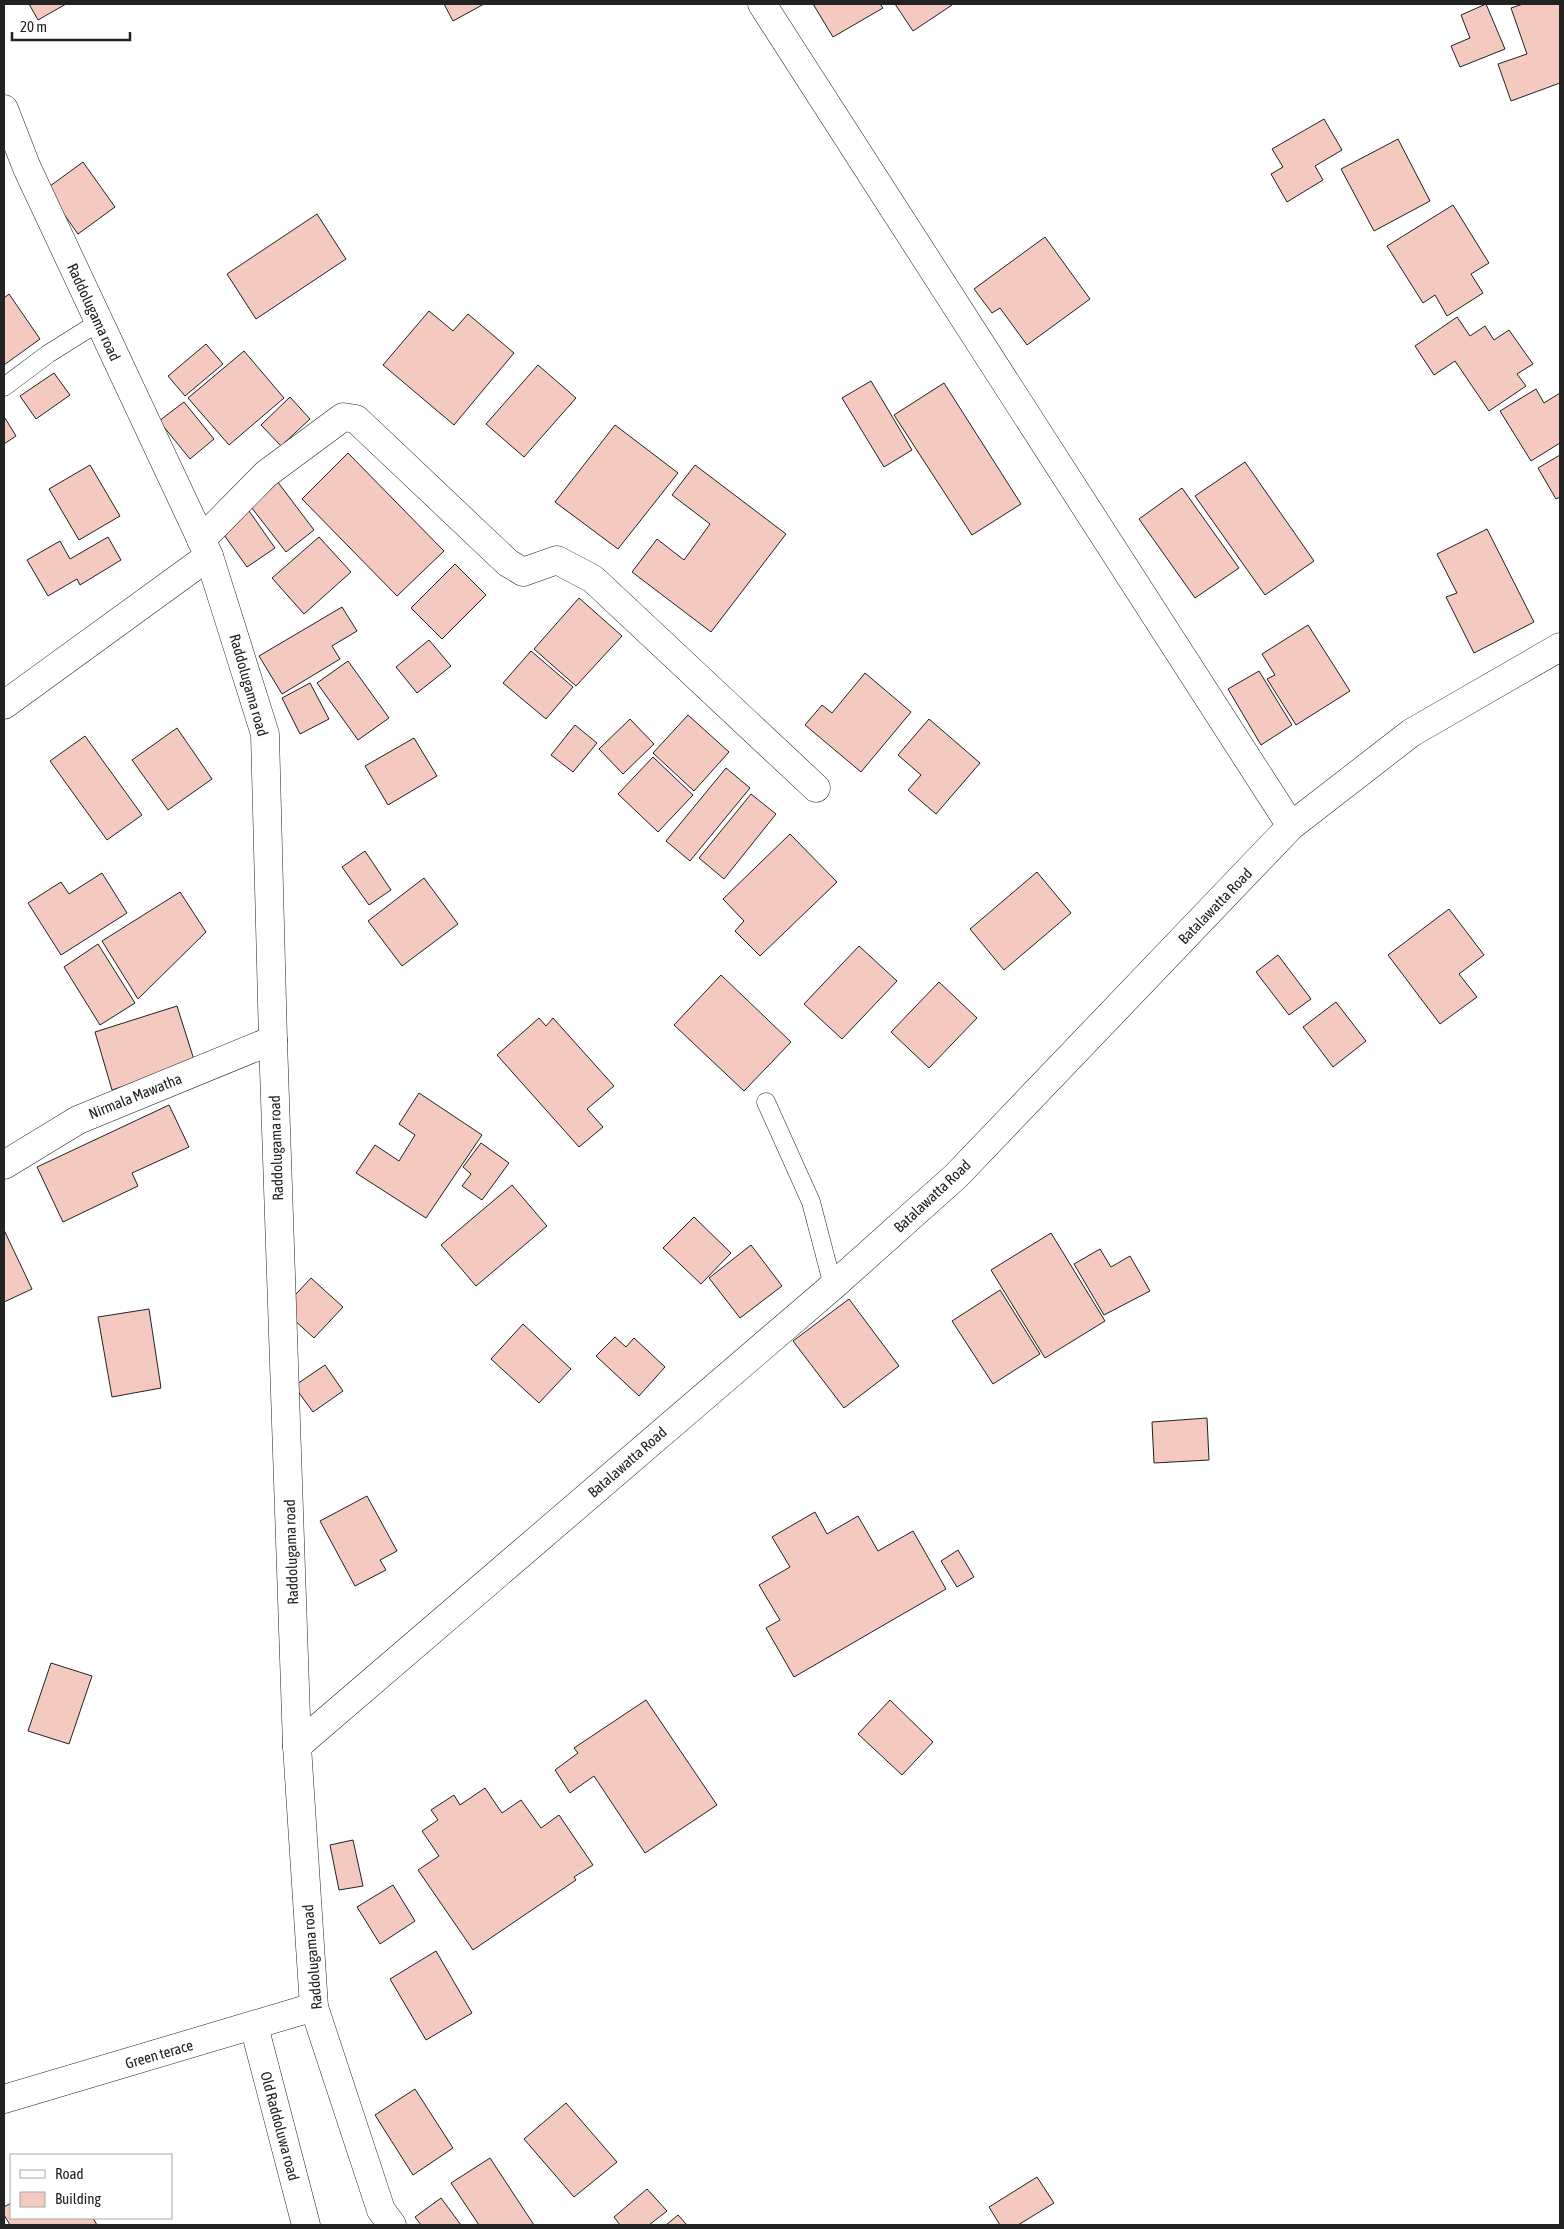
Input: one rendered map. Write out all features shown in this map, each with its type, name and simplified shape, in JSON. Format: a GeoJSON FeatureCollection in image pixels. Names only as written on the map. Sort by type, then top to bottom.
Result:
{"type":"FeatureCollection","features":[{"type":"Feature","properties":{"kind":"street"},"geometry":{"type":"LineString","coordinates":[[762,4],[1291,826]]}},
{"type":"Feature","properties":{"kind":"street","name":"Raddolugama road"},"geometry":{"type":"LineString","coordinates":[[4,109],[27,168],[205,548],[265,734],[272,1040],[298,1746],[314,2008],[381,2210],[392,2225]]}},
{"type":"Feature","properties":{"kind":"street"},"geometry":{"type":"LineString","coordinates":[[4,705],[205,548],[266,474],[343,417],[356,419],[508,563],[523,572],[557,560],[593,579],[816,788]]}},
{"type":"Feature","properties":{"kind":"street","name":"Batalawatta Road"},"geometry":{"type":"LineString","coordinates":[[298,1746],[833,1286],[956,1176],[1291,826],[1411,733],[1560,647]]}},
{"type":"Feature","properties":{"kind":"street","name":"Nirmala Mawatha"},"geometry":{"type":"LineString","coordinates":[[4,1165],[78,1120],[272,1040]]}},
{"type":"Feature","properties":{"kind":"street","name":"Green terace"},"geometry":{"type":"LineString","coordinates":[[4,2099],[314,2008]]}},
{"type":"Feature","properties":{"kind":"street","name":"Old Raddoluwa road"},"geometry":{"type":"LineString","coordinates":[[254,2026],[306,2225]]}},
{"type":"Feature","properties":{"kind":"lane"},"geometry":{"type":"LineString","coordinates":[[4,387],[48,354],[99,322]]}},
{"type":"Feature","properties":{"kind":"lane"},"geometry":{"type":"LineString","coordinates":[[766,1102],[811,1202],[833,1286]]}},
{"type":"Feature","properties":{"kind":"building"},"geometry":{"type":"Polygon","coordinates":[[[29,4],[66,4],[38,20],[29,4]]]}},
{"type":"Feature","properties":{"kind":"building"},"geometry":{"type":"Polygon","coordinates":[[[444,4],[484,4],[453,21],[444,4]]]}},
{"type":"Feature","properties":{"kind":"building"},"geometry":{"type":"Polygon","coordinates":[[[813,4],[880,4],[883,8],[833,37],[813,4]]]}},
{"type":"Feature","properties":{"kind":"building"},"geometry":{"type":"Polygon","coordinates":[[[895,4],[951,4],[952,5],[913,31],[895,4]]]}},
{"type":"Feature","properties":{"kind":"building"},"geometry":{"type":"Polygon","coordinates":[[[1486,4],[1505,49],[1460,67],[1451,46],[1470,38],[1461,15],[1486,4]]]}},
{"type":"Feature","properties":{"kind":"building"},"geometry":{"type":"Polygon","coordinates":[[[1523,4],[1560,4],[1560,83],[1511,101],[1498,64],[1527,54],[1511,8],[1523,4]]]}},
{"type":"Feature","properties":{"kind":"building"},"geometry":{"type":"Polygon","coordinates":[[[1324,119],[1342,150],[1315,166],[1323,180],[1287,202],[1271,174],[1283,167],[1272,149],[1324,119]]]}},
{"type":"Feature","properties":{"kind":"building"},"geometry":{"type":"Polygon","coordinates":[[[1398,139],[1430,201],[1374,231],[1341,169],[1398,139]]]}},
{"type":"Feature","properties":{"kind":"building"},"geometry":{"type":"Polygon","coordinates":[[[83,162],[115,207],[78,234],[46,189],[83,162]]]}},
{"type":"Feature","properties":{"kind":"building"},"geometry":{"type":"Polygon","coordinates":[[[1453,205],[1489,263],[1471,274],[1483,293],[1447,316],[1435,295],[1423,303],[1387,246],[1453,205]]]}},
{"type":"Feature","properties":{"kind":"building"},"geometry":{"type":"Polygon","coordinates":[[[317,214],[346,259],[256,319],[227,274],[317,214]]]}},
{"type":"Feature","properties":{"kind":"building"},"geometry":{"type":"Polygon","coordinates":[[[1045,237],[1090,299],[1027,345],[1000,308],[992,313],[974,289],[1045,237]]]}},
{"type":"Feature","properties":{"kind":"building"},"geometry":{"type":"Polygon","coordinates":[[[9,294],[40,339],[4,365],[4,298],[9,294]]]}},
{"type":"Feature","properties":{"kind":"building"},"geometry":{"type":"Polygon","coordinates":[[[429,311],[453,331],[468,314],[514,353],[454,425],[383,365],[429,311]]]}},
{"type":"Feature","properties":{"kind":"building"},"geometry":{"type":"Polygon","coordinates":[[[1457,317],[1470,336],[1485,326],[1494,340],[1509,330],[1533,364],[1517,374],[1526,386],[1489,411],[1455,361],[1434,375],[1415,346],[1457,317]]]}},
{"type":"Feature","properties":{"kind":"building"},"geometry":{"type":"Polygon","coordinates":[[[206,344],[223,364],[185,396],[168,376],[206,344]]]}},
{"type":"Feature","properties":{"kind":"building"},"geometry":{"type":"Polygon","coordinates":[[[244,351],[284,398],[229,445],[188,398],[244,351]]]}},
{"type":"Feature","properties":{"kind":"building"},"geometry":{"type":"Polygon","coordinates":[[[538,365],[576,398],[524,457],[486,424],[538,365]]]}},
{"type":"Feature","properties":{"kind":"building"},"geometry":{"type":"Polygon","coordinates":[[[54,373],[70,395],[36,419],[20,396],[54,373]]]}},
{"type":"Feature","properties":{"kind":"building"},"geometry":{"type":"Polygon","coordinates":[[[871,381],[912,450],[884,467],[842,398],[871,381]]]}},
{"type":"Feature","properties":{"kind":"building"},"geometry":{"type":"Polygon","coordinates":[[[944,383],[1021,504],[972,535],[894,415],[944,383]]]}},
{"type":"Feature","properties":{"kind":"building"},"geometry":{"type":"Polygon","coordinates":[[[1536,389],[1544,403],[1560,393],[1560,443],[1531,461],[1500,411],[1536,389]]]}},
{"type":"Feature","properties":{"kind":"building"},"geometry":{"type":"Polygon","coordinates":[[[290,397],[310,419],[281,446],[261,425],[290,397]]]}},
{"type":"Feature","properties":{"kind":"building"},"geometry":{"type":"Polygon","coordinates":[[[184,402],[214,439],[190,459],[159,421],[184,402]]]}},
{"type":"Feature","properties":{"kind":"building"},"geometry":{"type":"Polygon","coordinates":[[[4,419],[16,436],[4,444],[4,419]]]}},
{"type":"Feature","properties":{"kind":"building"},"geometry":{"type":"Polygon","coordinates":[[[615,425],[678,473],[618,549],[555,502],[615,425]]]}},
{"type":"Feature","properties":{"kind":"building"},"geometry":{"type":"Polygon","coordinates":[[[348,453],[444,551],[397,596],[302,499],[348,453]]]}},
{"type":"Feature","properties":{"kind":"building"},"geometry":{"type":"Polygon","coordinates":[[[1560,455],[1560,497],[1556,499],[1538,468],[1560,455]]]}},
{"type":"Feature","properties":{"kind":"building"},"geometry":{"type":"Polygon","coordinates":[[[1245,462],[1314,561],[1265,595],[1195,496],[1245,462]]]}},
{"type":"Feature","properties":{"kind":"building"},"geometry":{"type":"Polygon","coordinates":[[[90,465],[120,516],[79,540],[49,489],[90,465]]]}},
{"type":"Feature","properties":{"kind":"building"},"geometry":{"type":"Polygon","coordinates":[[[695,465],[786,534],[711,632],[632,572],[657,539],[684,560],[710,524],[672,495],[695,465]]]}},
{"type":"Feature","properties":{"kind":"building"},"geometry":{"type":"Polygon","coordinates":[[[277,481],[314,530],[286,552],[248,503],[277,481]]]}},
{"type":"Feature","properties":{"kind":"building"},"geometry":{"type":"Polygon","coordinates":[[[1182,488],[1239,568],[1195,598],[1139,519],[1182,488]]]}},
{"type":"Feature","properties":{"kind":"building"},"geometry":{"type":"Polygon","coordinates":[[[247,508],[275,548],[247,567],[219,528],[247,508]]]}},
{"type":"Feature","properties":{"kind":"building"},"geometry":{"type":"Polygon","coordinates":[[[1487,529],[1534,622],[1474,653],[1446,597],[1457,593],[1437,554],[1487,529]]]}},
{"type":"Feature","properties":{"kind":"building"},"geometry":{"type":"Polygon","coordinates":[[[108,537],[121,560],[80,585],[77,579],[48,596],[27,560],[60,541],[70,559],[108,537]]]}},
{"type":"Feature","properties":{"kind":"building"},"geometry":{"type":"Polygon","coordinates":[[[319,537],[351,572],[304,614],[272,578],[319,537]]]}},
{"type":"Feature","properties":{"kind":"building"},"geometry":{"type":"Polygon","coordinates":[[[455,564],[486,595],[442,639],[411,608],[455,564]]]}},
{"type":"Feature","properties":{"kind":"building"},"geometry":{"type":"Polygon","coordinates":[[[579,598],[622,636],[576,686],[534,649],[579,598]]]}},
{"type":"Feature","properties":{"kind":"building"},"geometry":{"type":"Polygon","coordinates":[[[342,607],[357,631],[332,646],[340,659],[282,694],[259,656],[342,607]]]}},
{"type":"Feature","properties":{"kind":"building"},"geometry":{"type":"Polygon","coordinates":[[[1308,625],[1350,691],[1296,725],[1267,679],[1275,675],[1262,654],[1308,625]]]}},
{"type":"Feature","properties":{"kind":"building"},"geometry":{"type":"Polygon","coordinates":[[[429,640],[451,666],[417,693],[396,667],[429,640]]]}},
{"type":"Feature","properties":{"kind":"building"},"geometry":{"type":"Polygon","coordinates":[[[531,651],[573,687],[546,719],[503,683],[531,651]]]}},
{"type":"Feature","properties":{"kind":"building"},"geometry":{"type":"Polygon","coordinates":[[[348,661],[389,718],[358,740],[317,683],[348,661]]]}},
{"type":"Feature","properties":{"kind":"building"},"geometry":{"type":"Polygon","coordinates":[[[1259,671],[1292,725],[1261,745],[1228,689],[1259,671]]]}},
{"type":"Feature","properties":{"kind":"building"},"geometry":{"type":"Polygon","coordinates":[[[865,673],[911,712],[861,772],[805,725],[822,705],[832,713],[865,673]]]}},
{"type":"Feature","properties":{"kind":"building"},"geometry":{"type":"Polygon","coordinates":[[[310,683],[329,719],[300,734],[282,698],[310,683]]]}},
{"type":"Feature","properties":{"kind":"building"},"geometry":{"type":"Polygon","coordinates":[[[688,715],[729,752],[694,791],[653,753],[688,715]]]}},
{"type":"Feature","properties":{"kind":"building"},"geometry":{"type":"Polygon","coordinates":[[[630,719],[654,744],[623,774],[599,749],[630,719]]]}},
{"type":"Feature","properties":{"kind":"building"},"geometry":{"type":"Polygon","coordinates":[[[929,719],[980,763],[936,814],[908,790],[921,775],[898,755],[929,719]]]}},
{"type":"Feature","properties":{"kind":"building"},"geometry":{"type":"Polygon","coordinates":[[[575,725],[597,743],[573,772],[551,755],[575,725]]]}},
{"type":"Feature","properties":{"kind":"building"},"geometry":{"type":"Polygon","coordinates":[[[177,728],[212,779],[168,810],[132,760],[177,728]]]}},
{"type":"Feature","properties":{"kind":"building"},"geometry":{"type":"Polygon","coordinates":[[[85,736],[142,815],[107,840],[50,761],[85,736]]]}},
{"type":"Feature","properties":{"kind":"building"},"geometry":{"type":"Polygon","coordinates":[[[414,738],[437,776],[388,805],[365,766],[414,738]]]}},
{"type":"Feature","properties":{"kind":"building"},"geometry":{"type":"Polygon","coordinates":[[[653,757],[693,795],[658,832],[618,794],[653,757]]]}},
{"type":"Feature","properties":{"kind":"building"},"geometry":{"type":"Polygon","coordinates":[[[726,768],[750,788],[690,861],[666,841],[726,768]]]}},
{"type":"Feature","properties":{"kind":"building"},"geometry":{"type":"Polygon","coordinates":[[[751,794],[776,814],[724,879],[699,858],[751,794]]]}},
{"type":"Feature","properties":{"kind":"building"},"geometry":{"type":"Polygon","coordinates":[[[790,834],[837,882],[760,956],[735,931],[744,921],[723,899],[790,834]]]}},
{"type":"Feature","properties":{"kind":"building"},"geometry":{"type":"Polygon","coordinates":[[[365,851],[391,890],[369,905],[342,867],[365,851]]]}},
{"type":"Feature","properties":{"kind":"building"},"geometry":{"type":"Polygon","coordinates":[[[1037,872],[1071,913],[1004,970],[970,929],[1037,872]]]}},
{"type":"Feature","properties":{"kind":"building"},"geometry":{"type":"Polygon","coordinates":[[[102,873],[127,913],[61,955],[28,903],[61,882],[69,894],[102,873]]]}},
{"type":"Feature","properties":{"kind":"building"},"geometry":{"type":"Polygon","coordinates":[[[424,878],[458,924],[402,966],[368,921],[424,878]]]}},
{"type":"Feature","properties":{"kind":"building"},"geometry":{"type":"Polygon","coordinates":[[[180,892],[206,932],[138,999],[102,941],[180,892]]]}},
{"type":"Feature","properties":{"kind":"building"},"geometry":{"type":"Polygon","coordinates":[[[1449,909],[1484,955],[1459,974],[1477,997],[1440,1024],[1388,955],[1449,909]]]}},
{"type":"Feature","properties":{"kind":"building"},"geometry":{"type":"Polygon","coordinates":[[[98,944],[135,1003],[100,1025],[64,967],[98,944]]]}},
{"type":"Feature","properties":{"kind":"building"},"geometry":{"type":"Polygon","coordinates":[[[859,946],[897,981],[842,1039],[804,1004],[859,946]]]}},
{"type":"Feature","properties":{"kind":"building"},"geometry":{"type":"Polygon","coordinates":[[[1278,955],[1311,999],[1289,1015],[1256,972],[1278,955]]]}},
{"type":"Feature","properties":{"kind":"building"},"geometry":{"type":"Polygon","coordinates":[[[721,975],[791,1042],[744,1091],[674,1025],[721,975]]]}},
{"type":"Feature","properties":{"kind":"building"},"geometry":{"type":"Polygon","coordinates":[[[939,982],[977,1018],[929,1068],[891,1032],[939,982]]]}},
{"type":"Feature","properties":{"kind":"building"},"geometry":{"type":"Polygon","coordinates":[[[1336,1002],[1366,1041],[1333,1067],[1303,1027],[1336,1002]]]}},
{"type":"Feature","properties":{"kind":"building"},"geometry":{"type":"Polygon","coordinates":[[[177,1006],[195,1063],[112,1090],[95,1032],[177,1006]]]}},
{"type":"Feature","properties":{"kind":"building"},"geometry":{"type":"Polygon","coordinates":[[[539,1018],[546,1026],[553,1018],[614,1086],[587,1109],[603,1127],[579,1147],[497,1055],[539,1018]]]}},
{"type":"Feature","properties":{"kind":"building"},"geometry":{"type":"Polygon","coordinates":[[[419,1093],[482,1135],[426,1218],[356,1173],[375,1145],[399,1161],[415,1135],[399,1124],[419,1093]]]}},
{"type":"Feature","properties":{"kind":"building"},"geometry":{"type":"Polygon","coordinates":[[[169,1105],[189,1147],[132,1173],[138,1186],[63,1222],[37,1167],[169,1105]]]}},
{"type":"Feature","properties":{"kind":"building"},"geometry":{"type":"Polygon","coordinates":[[[481,1143],[509,1163],[482,1200],[462,1186],[471,1174],[463,1167],[481,1143]]]}},
{"type":"Feature","properties":{"kind":"building"},"geometry":{"type":"Polygon","coordinates":[[[512,1185],[547,1226],[476,1286],[441,1245],[512,1185]]]}},
{"type":"Feature","properties":{"kind":"building"},"geometry":{"type":"Polygon","coordinates":[[[694,1217],[731,1253],[701,1284],[663,1248],[694,1217]]]}},
{"type":"Feature","properties":{"kind":"building"},"geometry":{"type":"Polygon","coordinates":[[[4,1230],[32,1289],[4,1302],[4,1230]]]}},
{"type":"Feature","properties":{"kind":"building"},"geometry":{"type":"Polygon","coordinates":[[[1051,1233],[1105,1321],[1045,1358],[991,1270],[1051,1233]]]}},
{"type":"Feature","properties":{"kind":"building"},"geometry":{"type":"Polygon","coordinates":[[[751,1245],[782,1286],[740,1318],[709,1278],[751,1245]]]}},
{"type":"Feature","properties":{"kind":"building"},"geometry":{"type":"Polygon","coordinates":[[[1100,1249],[1111,1267],[1130,1256],[1150,1291],[1104,1315],[1074,1264],[1100,1249]]]}},
{"type":"Feature","properties":{"kind":"building"},"geometry":{"type":"Polygon","coordinates":[[[311,1278],[343,1307],[314,1338],[282,1309],[311,1278]]]}},
{"type":"Feature","properties":{"kind":"building"},"geometry":{"type":"Polygon","coordinates":[[[1000,1290],[1040,1354],[993,1384],[952,1321],[1000,1290]]]}},
{"type":"Feature","properties":{"kind":"building"},"geometry":{"type":"Polygon","coordinates":[[[849,1299],[899,1366],[844,1408],[793,1341],[849,1299]]]}},
{"type":"Feature","properties":{"kind":"building"},"geometry":{"type":"Polygon","coordinates":[[[149,1309],[161,1388],[112,1397],[98,1317],[149,1309]]]}},
{"type":"Feature","properties":{"kind":"building"},"geometry":{"type":"Polygon","coordinates":[[[523,1324],[571,1369],[539,1403],[491,1359],[523,1324]]]}},
{"type":"Feature","properties":{"kind":"building"},"geometry":{"type":"Polygon","coordinates":[[[615,1337],[626,1347],[634,1338],[665,1367],[639,1396],[596,1356],[615,1337]]]}},
{"type":"Feature","properties":{"kind":"building"},"geometry":{"type":"Polygon","coordinates":[[[325,1365],[343,1391],[313,1412],[294,1386],[325,1365]]]}},
{"type":"Feature","properties":{"kind":"building"},"geometry":{"type":"Polygon","coordinates":[[[1207,1418],[1209,1460],[1154,1463],[1152,1422],[1207,1418]]]}},
{"type":"Feature","properties":{"kind":"building"},"geometry":{"type":"Polygon","coordinates":[[[367,1496],[397,1551],[380,1560],[386,1570],[355,1586],[320,1521],[367,1496]]]}},
{"type":"Feature","properties":{"kind":"building"},"geometry":{"type":"Polygon","coordinates":[[[815,1512],[827,1534],[858,1516],[878,1551],[913,1531],[946,1589],[794,1677],[766,1628],[780,1620],[759,1585],[790,1567],[772,1537],[815,1512]]]}},
{"type":"Feature","properties":{"kind":"building"},"geometry":{"type":"Polygon","coordinates":[[[958,1550],[974,1577],[957,1587],[941,1561],[958,1550]]]}},
{"type":"Feature","properties":{"kind":"building"},"geometry":{"type":"Polygon","coordinates":[[[51,1663],[92,1676],[69,1744],[28,1731],[51,1663]]]}},
{"type":"Feature","properties":{"kind":"building"},"geometry":{"type":"Polygon","coordinates":[[[646,1700],[717,1805],[645,1853],[594,1776],[570,1793],[555,1770],[578,1753],[574,1748],[646,1700]]]}},
{"type":"Feature","properties":{"kind":"building"},"geometry":{"type":"Polygon","coordinates":[[[890,1700],[933,1742],[902,1775],[858,1734],[890,1700]]]}},
{"type":"Feature","properties":{"kind":"building"},"geometry":{"type":"Polygon","coordinates":[[[485,1788],[502,1813],[521,1800],[541,1828],[559,1815],[593,1865],[574,1877],[576,1880],[473,1950],[418,1870],[439,1856],[422,1831],[438,1820],[431,1810],[454,1795],[460,1805],[485,1788]]]}},
{"type":"Feature","properties":{"kind":"building"},"geometry":{"type":"Polygon","coordinates":[[[353,1840],[363,1886],[339,1890],[330,1845],[353,1840]]]}},
{"type":"Feature","properties":{"kind":"building"},"geometry":{"type":"Polygon","coordinates":[[[393,1885],[415,1921],[380,1944],[357,1907],[393,1885]]]}},
{"type":"Feature","properties":{"kind":"building"},"geometry":{"type":"Polygon","coordinates":[[[436,1951],[472,2013],[426,2040],[390,1979],[436,1951]]]}},
{"type":"Feature","properties":{"kind":"building"},"geometry":{"type":"Polygon","coordinates":[[[415,2089],[453,2148],[413,2175],[375,2115],[415,2089]]]}},
{"type":"Feature","properties":{"kind":"building"},"geometry":{"type":"Polygon","coordinates":[[[566,2103],[617,2162],[574,2197],[524,2139],[566,2103]]]}},
{"type":"Feature","properties":{"kind":"building"},"geometry":{"type":"Polygon","coordinates":[[[490,2158],[534,2225],[479,2225],[451,2183],[490,2158]]]}},
{"type":"Feature","properties":{"kind":"building"},"geometry":{"type":"Polygon","coordinates":[[[1037,2177],[1054,2203],[1018,2225],[1000,2225],[989,2207],[1037,2177]]]}},
{"type":"Feature","properties":{"kind":"building"},"geometry":{"type":"Polygon","coordinates":[[[647,2189],[667,2211],[649,2225],[620,2225],[614,2217],[647,2189]]]}},
{"type":"Feature","properties":{"kind":"building"},"geometry":{"type":"Polygon","coordinates":[[[441,2198],[461,2225],[421,2225],[415,2217],[441,2198]]]}},
{"type":"Feature","properties":{"kind":"building"},"geometry":{"type":"Polygon","coordinates":[[[10,2204],[10,2219],[94,2219],[97,2225],[10,2225],[4,2215],[4,2207],[10,2204]]]}},
{"type":"Feature","properties":{"kind":"building"},"geometry":{"type":"Polygon","coordinates":[[[678,2215],[687,2225],[666,2225],[678,2215]]]}}]}
